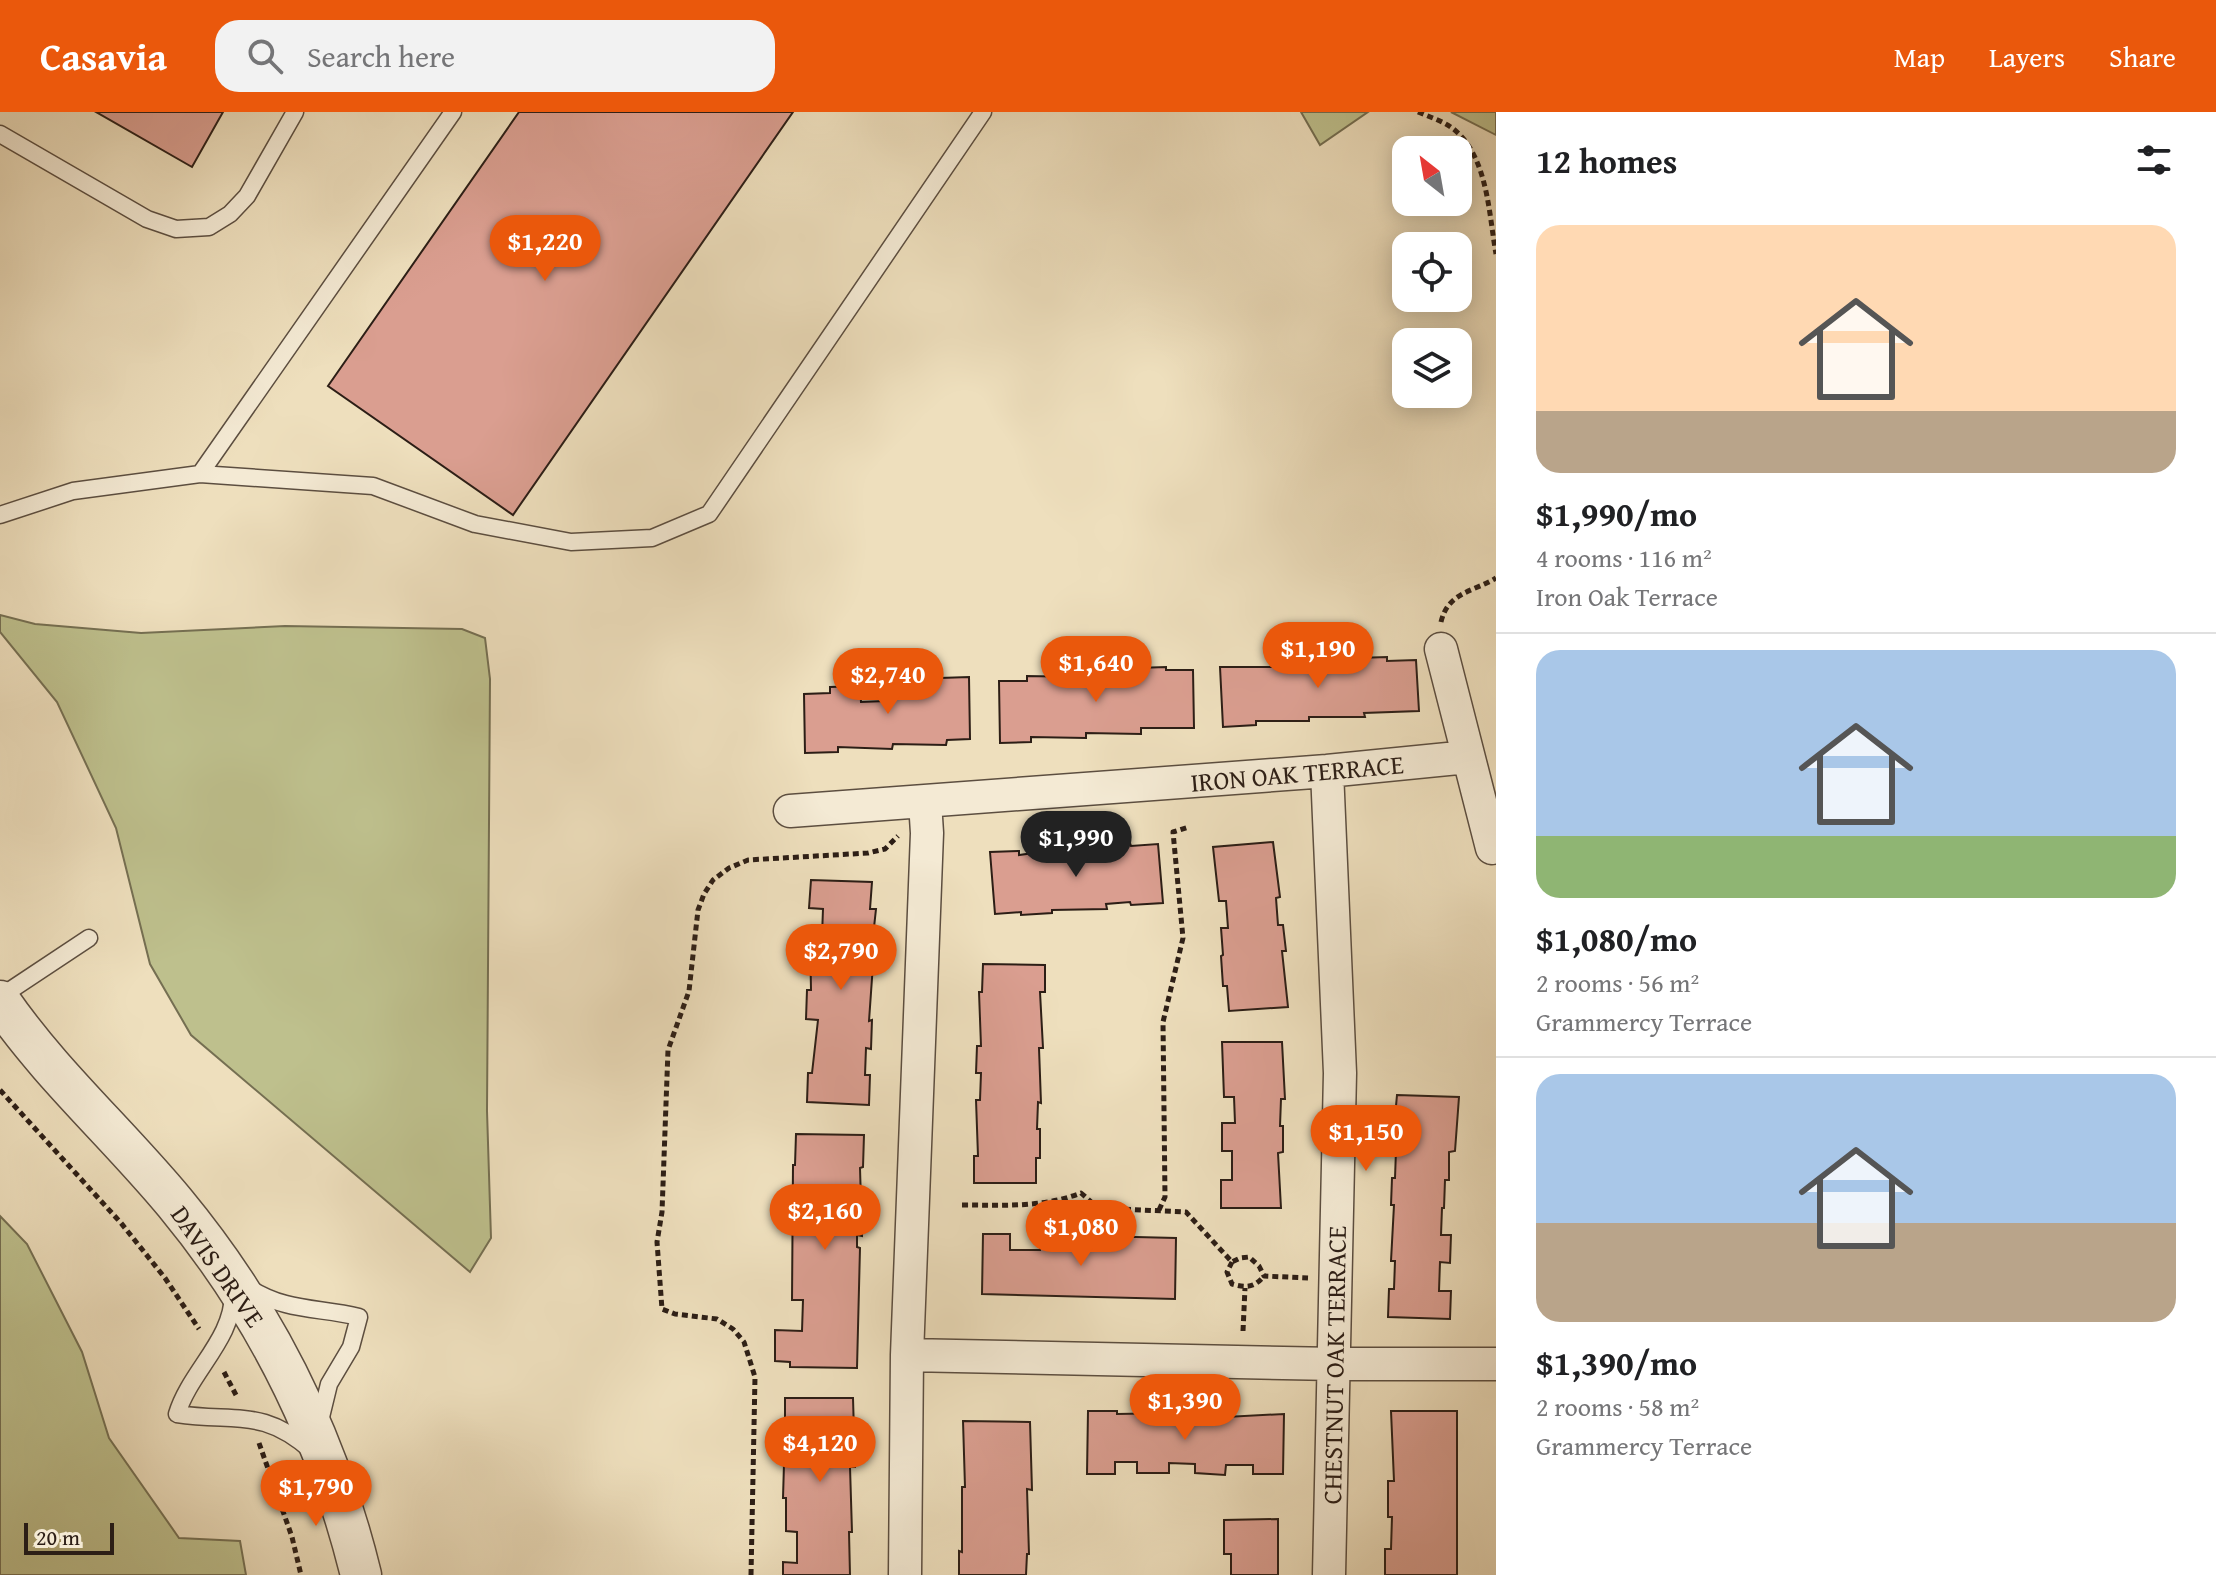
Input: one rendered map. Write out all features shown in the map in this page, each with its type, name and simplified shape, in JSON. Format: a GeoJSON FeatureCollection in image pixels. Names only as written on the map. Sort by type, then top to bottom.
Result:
{"type":"FeatureCollection","features":[{"type":"Feature","properties":{"kind":"street"},"geometry":{"type":"LineString","coordinates":[[1441,649],[1492,848]]}},
{"type":"Feature","properties":{"kind":"street","name":"IRON OAK TERRACE"},"geometry":{"type":"LineString","coordinates":[[790,811],[926,818],[1468,757]]}},
{"type":"Feature","properties":{"kind":"street","name":"CHESTNUT OAK TERRACE"},"geometry":{"type":"LineString","coordinates":[[1327,771],[1340,1073],[1329,1575]]}},
{"type":"Feature","properties":{"kind":"street"},"geometry":{"type":"LineString","coordinates":[[905,1575],[907,1355],[926,818]]}},
{"type":"Feature","properties":{"kind":"street","name":"DAVIS DRIVE"},"geometry":{"type":"LineString","coordinates":[[0,999],[27,1040],[176,1204],[281,1356],[348,1521],[361,1575]]}},
{"type":"Feature","properties":{"kind":"street"},"geometry":{"type":"LineString","coordinates":[[907,1355],[1335,1364],[1496,1364]]}},
{"type":"Feature","properties":{"kind":"lane"},"geometry":{"type":"LineString","coordinates":[[0,134],[147,219],[176,229],[209,227],[230,214],[247,196],[295,112]]}},
{"type":"Feature","properties":{"kind":"lane"},"geometry":{"type":"LineString","coordinates":[[200,474],[453,112]]}},
{"type":"Feature","properties":{"kind":"lane"},"geometry":{"type":"LineString","coordinates":[[0,515],[73,491],[200,474],[373,486],[475,524],[571,542],[652,538],[709,514],[983,112]]}},
{"type":"Feature","properties":{"kind":"lane"},"geometry":{"type":"LineString","coordinates":[[0,999],[89,938]]}},
{"type":"Feature","properties":{"kind":"lane"},"geometry":{"type":"LineString","coordinates":[[230,1278],[285,1306],[330,1310],[359,1317],[351,1347],[329,1384],[321,1409],[322,1451],[263,1420],[177,1414],[183,1395],[227,1327],[233,1301],[230,1278]]}},
{"type":"Feature","properties":{"kind":"path"},"geometry":{"type":"LineString","coordinates":[[1418,112],[1442,121],[1459,134],[1480,169],[1496,254]]}},
{"type":"Feature","properties":{"kind":"path"},"geometry":{"type":"LineString","coordinates":[[1441,649],[1441,619],[1449,603],[1463,591],[1496,578]]}},
{"type":"Feature","properties":{"kind":"path"},"geometry":{"type":"LineString","coordinates":[[751,1575],[755,1377],[744,1342],[733,1329],[717,1319],[675,1314],[662,1309],[660,1297],[657,1242],[662,1212],[668,1050],[689,991],[698,910],[713,880],[729,868],[748,860],[868,853],[885,849],[896,837],[926,818]]}},
{"type":"Feature","properties":{"kind":"path"},"geometry":{"type":"LineString","coordinates":[[1159,1210],[1165,1197],[1163,1022],[1183,938],[1173,832],[1189,827]]}},
{"type":"Feature","properties":{"kind":"path"},"geometry":{"type":"LineString","coordinates":[[0,1090],[121,1223],[165,1278],[212,1348],[249,1419],[269,1467],[301,1575]]}},
{"type":"Feature","properties":{"kind":"path"},"geometry":{"type":"LineString","coordinates":[[962,1205],[1037,1205],[1081,1193],[1098,1208],[1186,1212],[1232,1262]]}},
{"type":"Feature","properties":{"kind":"path"},"geometry":{"type":"LineString","coordinates":[[1249,1257],[1264,1276],[1257,1284],[1245,1288],[1232,1284],[1227,1272],[1232,1262],[1249,1257]]}},
{"type":"Feature","properties":{"kind":"path"},"geometry":{"type":"LineString","coordinates":[[1264,1276],[1309,1278]]}},
{"type":"Feature","properties":{"kind":"path"},"geometry":{"type":"LineString","coordinates":[[1243,1336],[1245,1288]]}},
{"type":"Feature","properties":{"kind":"green space"},"geometry":{"type":"Polygon","coordinates":[[[1301,112],[1368,112],[1320,145],[1301,112]]]}},
{"type":"Feature","properties":{"kind":"green space"},"geometry":{"type":"Polygon","coordinates":[[[1451,112],[1496,112],[1496,135],[1451,112]]]}},
{"type":"Feature","properties":{"kind":"green space"},"geometry":{"type":"Polygon","coordinates":[[[0,615],[35,624],[141,633],[285,626],[462,629],[485,638],[490,679],[487,1111],[491,1238],[470,1272],[191,1035],[150,964],[116,828],[57,702],[0,632],[0,615]]]}},
{"type":"Feature","properties":{"kind":"green space"},"geometry":{"type":"Polygon","coordinates":[[[0,1216],[27,1244],[82,1352],[109,1438],[179,1538],[240,1541],[246,1575],[0,1575],[0,1216]]]}},
{"type":"Feature","properties":{"kind":"building"},"geometry":{"type":"Polygon","coordinates":[[[96,112],[223,112],[192,167],[96,112]]]}},
{"type":"Feature","properties":{"kind":"building"},"geometry":{"type":"Polygon","coordinates":[[[519,112],[793,112],[513,515],[328,386],[519,112]]]}},
{"type":"Feature","properties":{"kind":"building"},"geometry":{"type":"Polygon","coordinates":[[[1332,654],[1332,664],[1358,663],[1357,658],[1416,660],[1419,711],[1364,713],[1365,717],[1309,717],[1309,721],[1256,721],[1256,725],[1223,727],[1220,667],[1304,667],[1303,656],[1332,654]]]}},
{"type":"Feature","properties":{"kind":"building"},"geometry":{"type":"Polygon","coordinates":[[[1166,667],[1166,670],[1193,670],[1194,728],[1141,728],[1141,734],[1086,733],[1086,738],[1031,737],[1031,742],[1000,743],[999,681],[1027,681],[1027,676],[1083,677],[1083,672],[1136,673],[1136,668],[1166,667]]]}},
{"type":"Feature","properties":{"kind":"building"},"geometry":{"type":"Polygon","coordinates":[[[969,677],[970,739],[947,740],[946,745],[893,744],[892,749],[838,747],[838,752],[805,753],[804,694],[830,693],[830,687],[860,686],[861,702],[885,701],[884,682],[940,683],[940,678],[969,677]]]}},
{"type":"Feature","properties":{"kind":"building"},"geometry":{"type":"Polygon","coordinates":[[[1273,842],[1280,897],[1276,898],[1278,925],[1283,925],[1286,951],[1282,951],[1288,1007],[1229,1011],[1221,956],[1221,928],[1228,928],[1226,901],[1219,901],[1213,847],[1273,842]]]}},
{"type":"Feature","properties":{"kind":"building"},"geometry":{"type":"Polygon","coordinates":[[[1130,843],[1131,846],[1158,844],[1163,903],[1131,905],[1130,902],[1106,904],[1107,909],[995,914],[990,852],[1019,851],[1019,855],[1075,847],[1076,851],[1102,849],[1101,845],[1130,843]]]}},
{"type":"Feature","properties":{"kind":"building"},"geometry":{"type":"Polygon","coordinates":[[[811,880],[872,882],[870,909],[876,909],[870,964],[873,964],[869,1021],[872,1020],[871,1049],[866,1048],[865,1075],[870,1075],[869,1105],[807,1102],[808,1073],[812,1073],[818,1020],[806,1019],[807,990],[811,990],[810,935],[822,936],[823,909],[809,908],[811,880]]]}},
{"type":"Feature","properties":{"kind":"building"},"geometry":{"type":"Polygon","coordinates":[[[983,964],[1045,965],[1045,992],[1040,992],[1043,1048],[1039,1048],[1041,1103],[1038,1102],[1037,1129],[1040,1129],[1040,1158],[1036,1158],[1036,1183],[974,1183],[974,1156],[978,1156],[976,1100],[980,1100],[981,1073],[976,1073],[977,1046],[981,1046],[979,992],[982,992],[983,964]]]}},
{"type":"Feature","properties":{"kind":"building"},"geometry":{"type":"Polygon","coordinates":[[[1222,1042],[1282,1042],[1285,1099],[1281,1099],[1283,1152],[1278,1153],[1281,1208],[1221,1208],[1221,1180],[1232,1180],[1232,1151],[1222,1151],[1222,1123],[1235,1123],[1234,1097],[1224,1097],[1222,1042]]]}},
{"type":"Feature","properties":{"kind":"building"},"geometry":{"type":"Polygon","coordinates":[[[1397,1095],[1459,1097],[1455,1151],[1449,1152],[1449,1180],[1445,1180],[1442,1208],[1441,1235],[1451,1235],[1450,1263],[1440,1262],[1439,1291],[1451,1291],[1450,1319],[1388,1317],[1389,1289],[1394,1289],[1395,1261],[1391,1261],[1394,1205],[1391,1205],[1392,1178],[1395,1178],[1396,1150],[1392,1150],[1397,1095]]]}},
{"type":"Feature","properties":{"kind":"building"},"geometry":{"type":"Polygon","coordinates":[[[796,1134],[864,1135],[863,1167],[860,1168],[862,1236],[857,1235],[857,1247],[860,1248],[857,1368],[790,1367],[790,1362],[775,1361],[775,1330],[802,1331],[803,1300],[792,1300],[796,1134]]]}},
{"type":"Feature","properties":{"kind":"building"},"geometry":{"type":"Polygon","coordinates":[[[983,1234],[1010,1234],[1010,1250],[1040,1250],[1040,1234],[1067,1235],[1066,1246],[1095,1246],[1095,1236],[1176,1238],[1175,1299],[982,1294],[983,1234]]]}},
{"type":"Feature","properties":{"kind":"building"},"geometry":{"type":"Polygon","coordinates":[[[785,1398],[853,1398],[855,1467],[850,1467],[850,1575],[783,1575],[783,1562],[797,1563],[797,1532],[786,1531],[786,1498],[783,1498],[784,1464],[789,1464],[785,1398]]]}},
{"type":"Feature","properties":{"kind":"building"},"geometry":{"type":"Polygon","coordinates":[[[1088,1411],[1172,1413],[1172,1416],[1226,1413],[1226,1417],[1284,1414],[1283,1474],[1253,1474],[1253,1465],[1226,1465],[1225,1475],[1195,1473],[1195,1464],[1169,1463],[1169,1473],[1137,1473],[1137,1462],[1115,1462],[1115,1474],[1087,1474],[1088,1411]]]}},
{"type":"Feature","properties":{"kind":"building"},"geometry":{"type":"Polygon","coordinates":[[[1391,1411],[1457,1411],[1457,1575],[1385,1575],[1385,1549],[1391,1549],[1392,1517],[1388,1517],[1388,1481],[1394,1481],[1391,1411]]]}},
{"type":"Feature","properties":{"kind":"building"},"geometry":{"type":"Polygon","coordinates":[[[963,1421],[1030,1422],[1032,1490],[1027,1489],[1029,1554],[1026,1575],[959,1575],[962,1487],[965,1487],[963,1421]]]}},
{"type":"Feature","properties":{"kind":"building"},"geometry":{"type":"Polygon","coordinates":[[[1278,1519],[1278,1575],[1231,1575],[1231,1554],[1224,1554],[1224,1520],[1278,1519]]]}}]}
